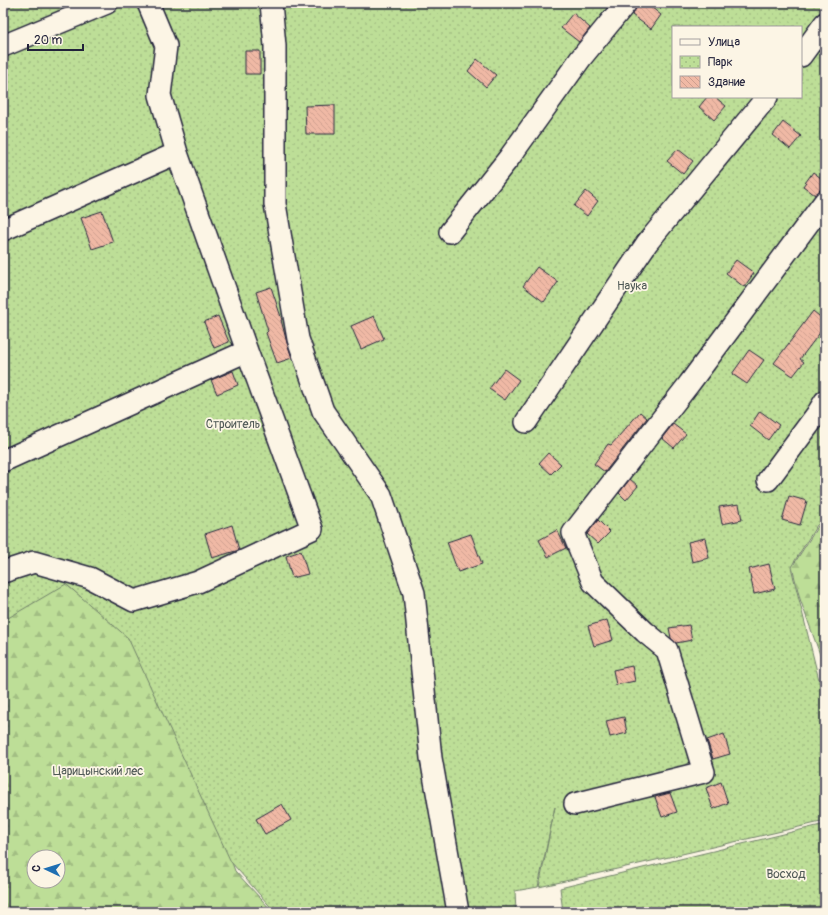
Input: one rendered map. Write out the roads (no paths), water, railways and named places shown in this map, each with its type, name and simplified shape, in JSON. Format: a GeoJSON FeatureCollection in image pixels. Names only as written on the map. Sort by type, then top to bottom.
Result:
{"type":"FeatureCollection","features":[{"type":"Feature","properties":{"kind":"lane"},"geometry":{"type":"LineString","coordinates":[[3,46],[108,3]]}},
{"type":"Feature","properties":{"kind":"lane"},"geometry":{"type":"LineString","coordinates":[[3,572],[34,562],[90,578],[134,600],[198,582],[312,529],[247,351],[178,153],[160,95],[166,46],[148,3]]}},
{"type":"Feature","properties":{"kind":"lane"},"geometry":{"type":"LineString","coordinates":[[271,3],[275,46],[275,204],[298,339],[323,411],[381,495],[414,592],[431,758],[458,912]]}},
{"type":"Feature","properties":{"kind":"lane"},"geometry":{"type":"LineString","coordinates":[[450,232],[509,158],[580,58],[626,3]]}},
{"type":"Feature","properties":{"kind":"lane"},"geometry":{"type":"LineString","coordinates":[[802,55],[825,23]]}},
{"type":"Feature","properties":{"kind":"lane"},"geometry":{"type":"LineString","coordinates":[[526,422],[647,243],[766,98]]}},
{"type":"Feature","properties":{"kind":"lane"},"geometry":{"type":"LineString","coordinates":[[3,230],[178,153]]}},
{"type":"Feature","properties":{"kind":"lane"},"geometry":{"type":"LineString","coordinates":[[575,804],[704,772],[667,650],[645,632],[593,582],[573,533],[689,384],[825,201]]}},
{"type":"Feature","properties":{"kind":"lane"},"geometry":{"type":"LineString","coordinates":[[3,461],[247,351]]}},
{"type":"Feature","properties":{"kind":"lane"},"geometry":{"type":"LineString","coordinates":[[768,480],[825,401]]}},
{"type":"Feature","properties":{"kind":"park label","name":"Наука"},"geometry":{"type":"Point","coordinates":[632,286]}},
{"type":"Feature","properties":{"kind":"park label","name":"Строитель"},"geometry":{"type":"Point","coordinates":[233,424]}},
{"type":"Feature","properties":{"kind":"park label","name":"Царицынский лес"},"geometry":{"type":"Point","coordinates":[98,771]}},
{"type":"Feature","properties":{"kind":"park label","name":"Восход"},"geometry":{"type":"Point","coordinates":[786,874]}}]}
